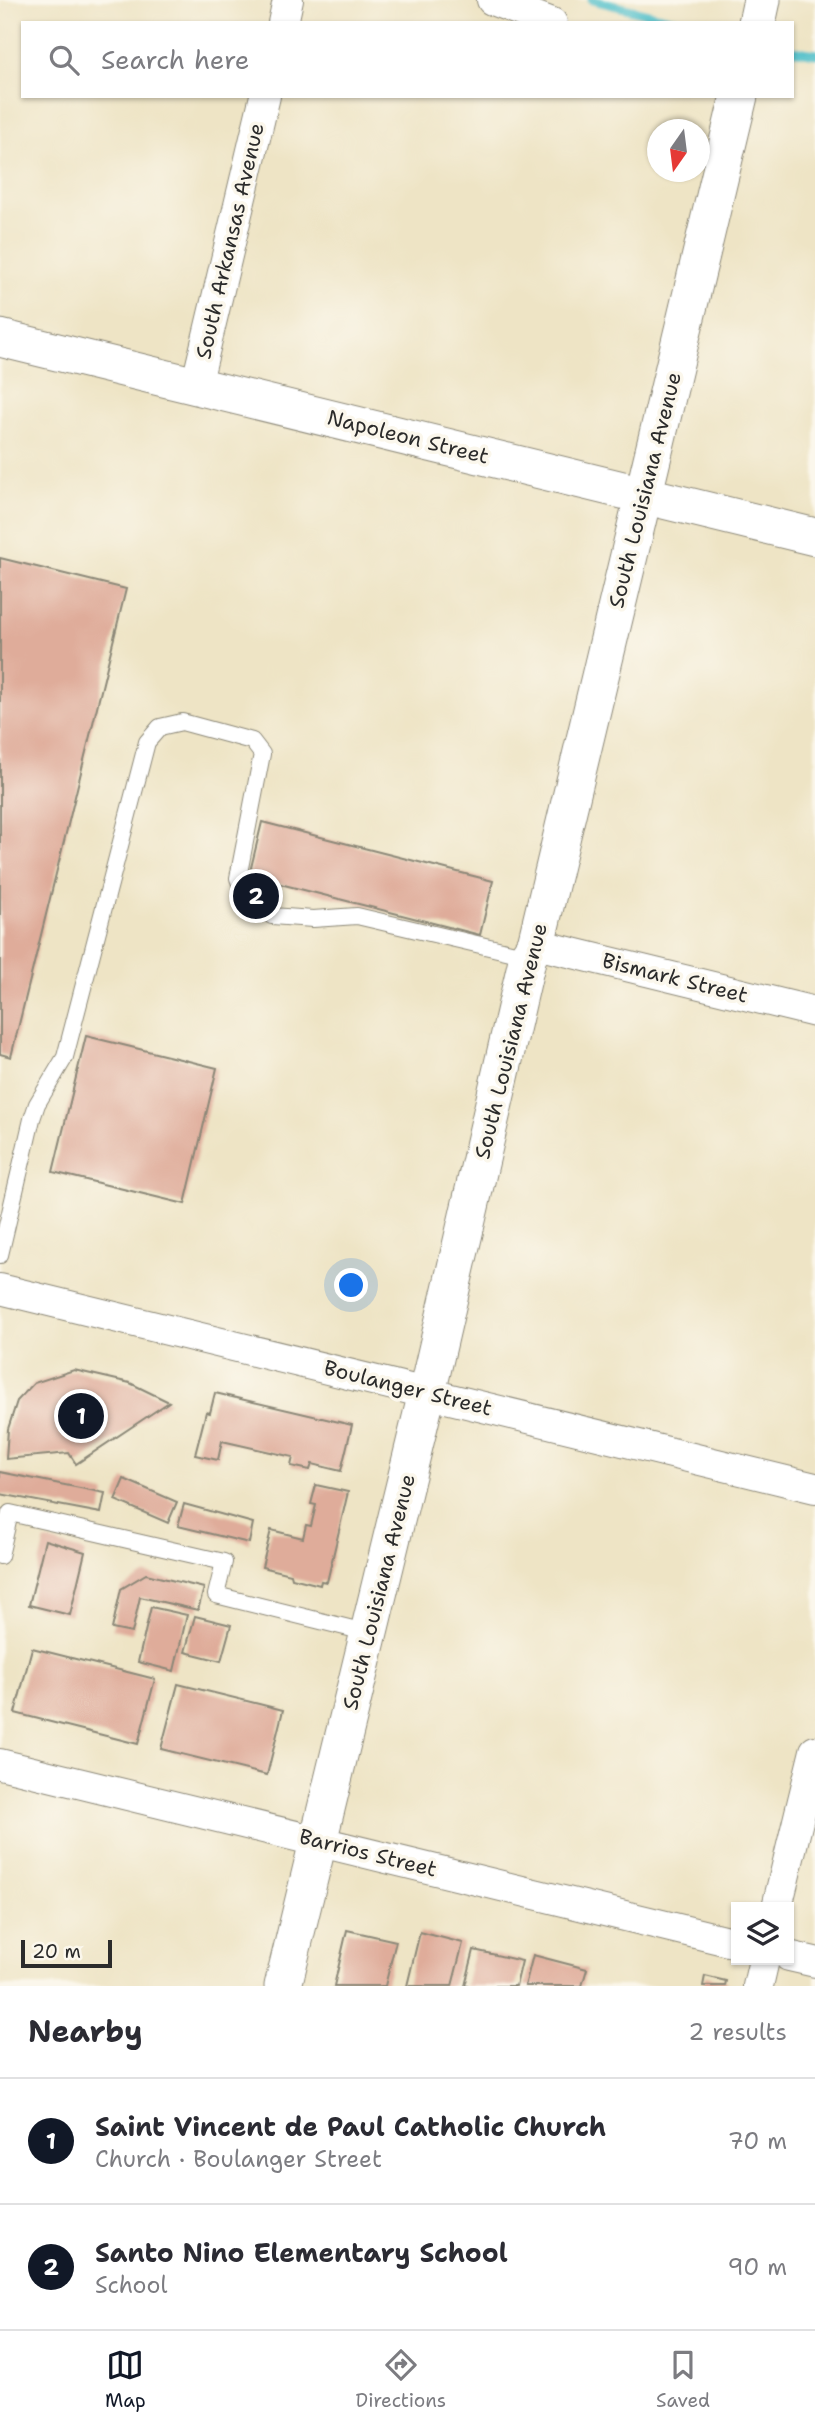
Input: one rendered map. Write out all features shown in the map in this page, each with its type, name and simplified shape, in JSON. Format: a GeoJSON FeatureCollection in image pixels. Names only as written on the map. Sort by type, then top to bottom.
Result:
{"type":"FeatureCollection","features":[{"type":"Feature","properties":{"kind":"street"},"geometry":{"type":"LineString","coordinates":[[283,21],[288,0]]}},
{"type":"Feature","properties":{"kind":"street"},"geometry":{"type":"LineString","coordinates":[[492,0],[547,21]]}},
{"type":"Feature","properties":{"kind":"street"},"geometry":{"type":"LineString","coordinates":[[757,21],[762,0]]}},
{"type":"Feature","properties":{"kind":"street","name":"South Arkansas Avenue"},"geometry":{"type":"LineString","coordinates":[[196,386],[265,98]]}},
{"type":"Feature","properties":{"kind":"street","name":"South Louisiana Avenue"},"geometry":{"type":"LineString","coordinates":[[283,1986],[739,98]]}},
{"type":"Feature","properties":{"kind":"street","name":"Napoleon Street"},"geometry":{"type":"LineString","coordinates":[[0,338],[815,537]]}},
{"type":"Feature","properties":{"kind":"street","name":"Bismark Street"},"geometry":{"type":"LineString","coordinates":[[532,950],[815,1012]]}},
{"type":"Feature","properties":{"kind":"street","name":"Boulanger Street"},"geometry":{"type":"LineString","coordinates":[[0,1289],[815,1488]]}},
{"type":"Feature","properties":{"kind":"street"},"geometry":{"type":"LineString","coordinates":[[778,1902],[815,1751]]}},
{"type":"Feature","properties":{"kind":"street","name":"Barrios Street"},"geometry":{"type":"LineString","coordinates":[[0,1764],[731,1942]]}},
{"type":"Feature","properties":{"kind":"street"},"geometry":{"type":"LineString","coordinates":[[794,1957],[815,1962]]}},
{"type":"Feature","properties":{"kind":"street"},"geometry":{"type":"LineString","coordinates":[[758,1986],[763,1965]]}},
{"type":"Feature","properties":{"kind":"lane"},"geometry":{"type":"LineString","coordinates":[[0,1255],[32,1119],[37,1104],[65,1057],[147,742],[160,727],[182,722],[252,741],[262,754],[238,877],[246,899],[272,916],[313,919],[357,916],[532,950]]}},
{"type":"Feature","properties":{"kind":"lane"},"geometry":{"type":"LineString","coordinates":[[0,1556],[5,1512],[224,1562],[216,1595],[369,1633]]}},
{"type":"Feature","properties":{"kind":"building"},"geometry":{"type":"Polygon","coordinates":[[[0,558],[126,589],[11,1057],[0,1054],[0,558]]]}},
{"type":"Feature","properties":{"kind":"building"},"geometry":{"type":"Polygon","coordinates":[[[262,822],[493,881],[480,935],[249,876],[262,822]]]}},
{"type":"Feature","properties":{"kind":"building"},"geometry":{"type":"Polygon","coordinates":[[[86,1036],[217,1068],[185,1204],[53,1172],[86,1036]]]}},
{"type":"Feature","properties":{"kind":"building"},"geometry":{"type":"Polygon","coordinates":[[[74,1370],[130,1383],[169,1402],[76,1464],[69,1453],[6,1459],[8,1429],[17,1401],[34,1383],[74,1370]]]}},
{"type":"Feature","properties":{"kind":"building"},"geometry":{"type":"Polygon","coordinates":[[[215,1393],[352,1425],[341,1471],[312,1464],[310,1470],[291,1466],[293,1457],[222,1441],[218,1460],[195,1455],[206,1412],[210,1413],[215,1393]]]}},
{"type":"Feature","properties":{"kind":"building"},"geometry":{"type":"Polygon","coordinates":[[[0,1472],[105,1493],[101,1513],[0,1494],[0,1472]]]}},
{"type":"Feature","properties":{"kind":"building"},"geometry":{"type":"Polygon","coordinates":[[[124,1479],[177,1502],[168,1523],[115,1500],[124,1479]]]}},
{"type":"Feature","properties":{"kind":"building"},"geometry":{"type":"Polygon","coordinates":[[[316,1485],[348,1492],[327,1582],[321,1581],[320,1585],[262,1567],[271,1530],[303,1538],[306,1525],[311,1526],[316,1505],[311,1504],[316,1485]]]}},
{"type":"Feature","properties":{"kind":"building"},"geometry":{"type":"Polygon","coordinates":[[[184,1504],[253,1523],[249,1543],[178,1526],[184,1504]]]}},
{"type":"Feature","properties":{"kind":"building"},"geometry":{"type":"Polygon","coordinates":[[[45,1540],[85,1552],[70,1615],[29,1605],[45,1540]]]}},
{"type":"Feature","properties":{"kind":"building"},"geometry":{"type":"Polygon","coordinates":[[[146,1574],[204,1588],[198,1610],[140,1597],[132,1633],[112,1629],[121,1589],[146,1574]]]}},
{"type":"Feature","properties":{"kind":"building"},"geometry":{"type":"Polygon","coordinates":[[[151,1607],[187,1615],[174,1671],[138,1662],[151,1607]]]}},
{"type":"Feature","properties":{"kind":"building"},"geometry":{"type":"Polygon","coordinates":[[[195,1616],[231,1625],[221,1661],[185,1652],[195,1616]]]}},
{"type":"Feature","properties":{"kind":"building"},"geometry":{"type":"Polygon","coordinates":[[[32,1648],[155,1679],[138,1744],[15,1713],[32,1648]]]}},
{"type":"Feature","properties":{"kind":"building"},"geometry":{"type":"Polygon","coordinates":[[[178,1684],[283,1710],[267,1775],[161,1749],[178,1684]]]}},
{"type":"Feature","properties":{"kind":"building"},"geometry":{"type":"Polygon","coordinates":[[[347,1930],[396,1941],[385,1986],[334,1986],[347,1930]]]}},
{"type":"Feature","properties":{"kind":"building"},"geometry":{"type":"Polygon","coordinates":[[[420,1932],[463,1943],[452,1986],[407,1986],[420,1932]]]}},
{"type":"Feature","properties":{"kind":"building"},"geometry":{"type":"Polygon","coordinates":[[[474,1950],[522,1961],[516,1986],[465,1986],[474,1950]]]}},
{"type":"Feature","properties":{"kind":"building"},"geometry":{"type":"Polygon","coordinates":[[[533,1955],[587,1969],[582,1986],[525,1986],[533,1955]]]}},
{"type":"Feature","properties":{"kind":"building"},"geometry":{"type":"Polygon","coordinates":[[[705,1976],[726,1981],[725,1986],[703,1986],[705,1976]]]}},
{"type":"Feature","properties":{"kind":"waterway"},"geometry":{"type":"LineString","coordinates":[[592,0],[678,21]]}},
{"type":"Feature","properties":{"kind":"waterway"},"geometry":{"type":"LineString","coordinates":[[794,50],[815,54]]}},
{"type":"Feature","properties":{"kind":"place","name":"Santo Nino Elementary School"},"geometry":{"type":"Point","coordinates":[256,896]}},
{"type":"Feature","properties":{"kind":"place","name":"Saint Vincent de Paul Catholic Church"},"geometry":{"type":"Point","coordinates":[81,1416]}}]}
